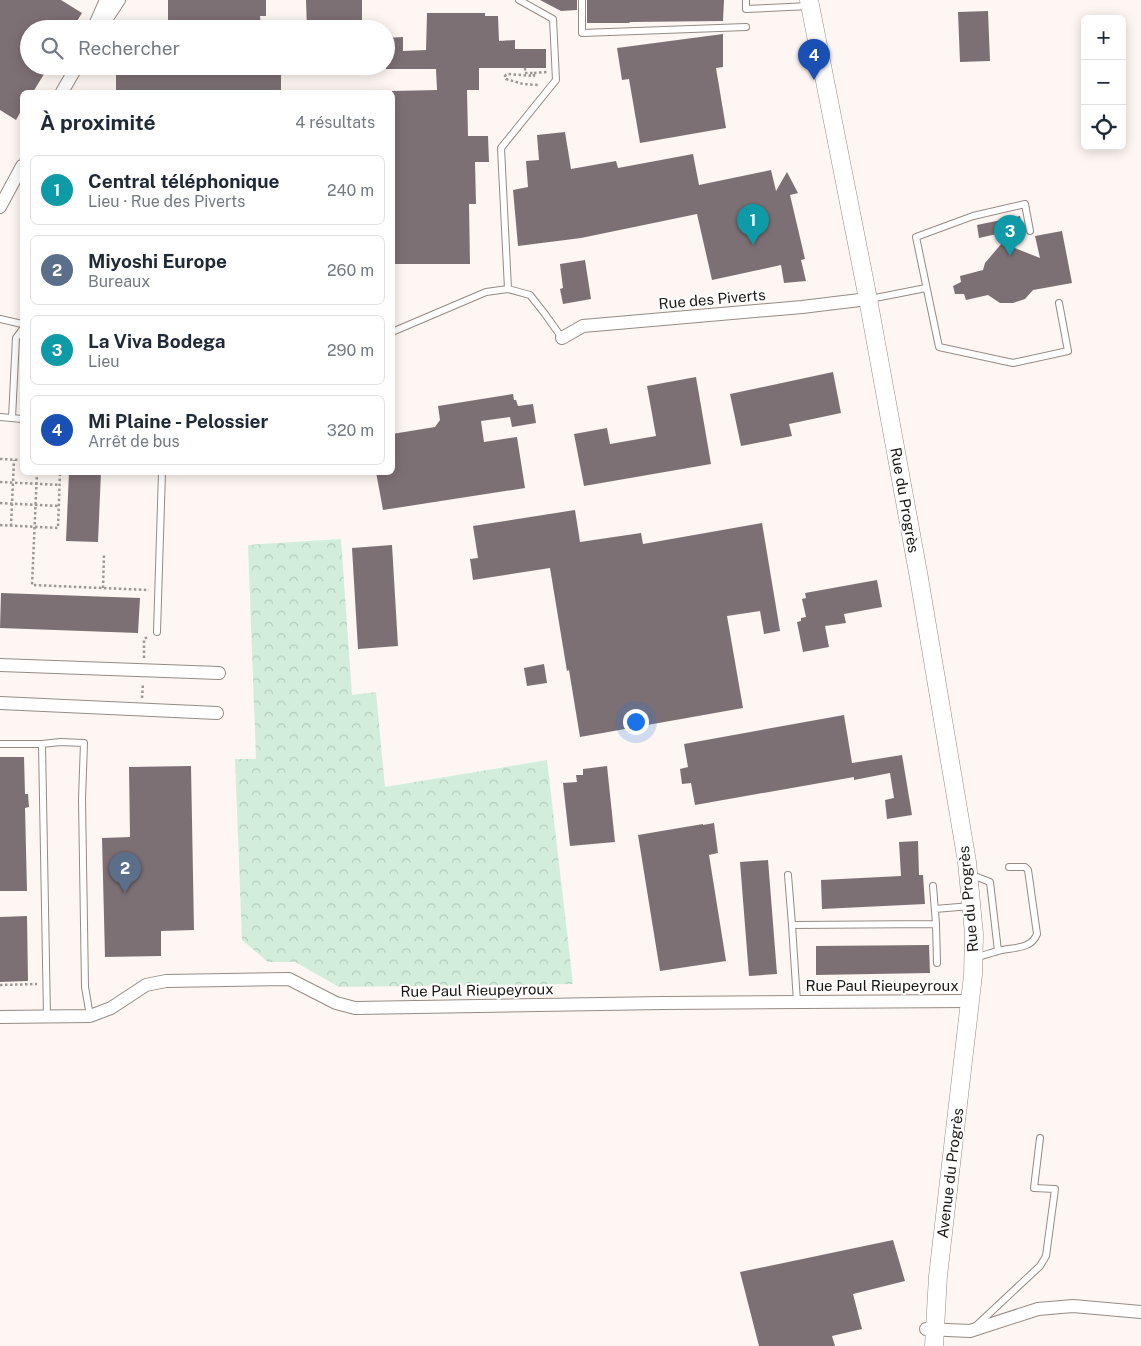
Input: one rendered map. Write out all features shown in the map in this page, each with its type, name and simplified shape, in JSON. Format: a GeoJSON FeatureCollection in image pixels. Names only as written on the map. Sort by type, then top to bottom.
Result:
{"type":"FeatureCollection","features":[{"type":"Feature","properties":{"kind":"street"},"geometry":{"type":"LineString","coordinates":[[99,20],[109,2]]}},
{"type":"Feature","properties":{"kind":"street"},"geometry":{"type":"LineString","coordinates":[[103,20],[109,2]]}},
{"type":"Feature","properties":{"kind":"street","name":"Rue du Progrès"},"geometry":{"type":"LineString","coordinates":[[810,2],[868,299],[919,578],[968,878],[974,934],[970,1001]]}},
{"type":"Feature","properties":{"kind":"street"},"geometry":{"type":"LineString","coordinates":[[63,90],[72,75]]}},
{"type":"Feature","properties":{"kind":"street"},"geometry":{"type":"LineString","coordinates":[[0,207],[20,170]]}},
{"type":"Feature","properties":{"kind":"street","name":"Rue des Piverts"},"geometry":{"type":"LineString","coordinates":[[562,338],[583,326],[802,307],[868,299]]}},
{"type":"Feature","properties":{"kind":"street"},"geometry":{"type":"LineString","coordinates":[[0,665],[219,673]]}},
{"type":"Feature","properties":{"kind":"street"},"geometry":{"type":"LineString","coordinates":[[0,703],[217,713]]}},
{"type":"Feature","properties":{"kind":"street","name":"Rue Paul Rieupeyroux"},"geometry":{"type":"LineString","coordinates":[[0,1017],[90,1016],[111,1008],[146,985],[166,981],[289,979],[336,1003],[355,1008],[970,1001]]}},
{"type":"Feature","properties":{"kind":"street","name":"Avenue du Progrès"},"geometry":{"type":"LineString","coordinates":[[931,1335],[970,1001]]}},
{"type":"Feature","properties":{"kind":"street"},"geometry":{"type":"LineString","coordinates":[[931,1335],[970,1331],[1038,1309],[1073,1306],[1141,1312]]}},
{"type":"Feature","properties":{"kind":"lane"},"geometry":{"type":"LineString","coordinates":[[508,289],[502,148],[556,80],[553,19],[519,0]]}},
{"type":"Feature","properties":{"kind":"lane"},"geometry":{"type":"LineString","coordinates":[[582,0],[582,33],[746,27]]}},
{"type":"Feature","properties":{"kind":"lane"},"geometry":{"type":"LineString","coordinates":[[746,0],[746,9],[810,2]]}},
{"type":"Feature","properties":{"kind":"lane"},"geometry":{"type":"LineString","coordinates":[[1030,231],[1025,204],[973,216],[916,237],[938,347],[1014,363],[1068,351],[1059,304]]}},
{"type":"Feature","properties":{"kind":"lane"},"geometry":{"type":"LineString","coordinates":[[868,299],[926,288]]}},
{"type":"Feature","properties":{"kind":"lane"},"geometry":{"type":"LineString","coordinates":[[395,331],[486,292],[508,289],[530,295],[562,338]]}},
{"type":"Feature","properties":{"kind":"lane"},"geometry":{"type":"LineString","coordinates":[[0,319],[20,324]]}},
{"type":"Feature","properties":{"kind":"lane"},"geometry":{"type":"LineString","coordinates":[[12,418],[16,338],[20,333]]}},
{"type":"Feature","properties":{"kind":"lane"},"geometry":{"type":"LineString","coordinates":[[0,417],[20,419]]}},
{"type":"Feature","properties":{"kind":"lane"},"geometry":{"type":"LineString","coordinates":[[157,632],[162,475]]}},
{"type":"Feature","properties":{"kind":"lane"},"geometry":{"type":"LineString","coordinates":[[0,744],[84,743],[82,799],[84,987],[90,1016]]}},
{"type":"Feature","properties":{"kind":"lane"},"geometry":{"type":"LineString","coordinates":[[42,744],[47,1016]]}},
{"type":"Feature","properties":{"kind":"lane"},"geometry":{"type":"LineString","coordinates":[[974,959],[998,950],[1027,946],[1034,941],[1037,934],[1028,870],[1025,867],[1009,867]]}},
{"type":"Feature","properties":{"kind":"lane"},"geometry":{"type":"LineString","coordinates":[[788,875],[797,1002]]}},
{"type":"Feature","properties":{"kind":"lane"},"geometry":{"type":"LineString","coordinates":[[968,878],[977,877],[990,882],[998,950]]}},
{"type":"Feature","properties":{"kind":"lane"},"geometry":{"type":"LineString","coordinates":[[933,886],[937,963]]}},
{"type":"Feature","properties":{"kind":"lane"},"geometry":{"type":"LineString","coordinates":[[935,909],[971,906]]}},
{"type":"Feature","properties":{"kind":"lane"},"geometry":{"type":"LineString","coordinates":[[792,925],[936,924]]}},
{"type":"Feature","properties":{"kind":"lane"},"geometry":{"type":"LineString","coordinates":[[970,1331],[1040,1266],[1046,1256],[1055,1189],[1034,1188],[1040,1138]]}},
{"type":"Feature","properties":{"kind":"path"},"geometry":{"type":"LineString","coordinates":[[525,68],[525,73],[542,72]]}},
{"type":"Feature","properties":{"kind":"path"},"geometry":{"type":"LineString","coordinates":[[534,72],[534,76],[507,74],[505,76],[506,79],[535,86],[541,84],[544,79],[552,85]]}},
{"type":"Feature","properties":{"kind":"path"},"geometry":{"type":"LineString","coordinates":[[0,459],[20,460]]}},
{"type":"Feature","properties":{"kind":"path"},"geometry":{"type":"LineString","coordinates":[[11,526],[14,460]]}},
{"type":"Feature","properties":{"kind":"path"},"geometry":{"type":"LineString","coordinates":[[37,475],[32,585],[158,591]]}},
{"type":"Feature","properties":{"kind":"path"},"geometry":{"type":"LineString","coordinates":[[0,525],[58,528],[60,475]]}},
{"type":"Feature","properties":{"kind":"path"},"geometry":{"type":"LineString","coordinates":[[0,482],[60,485]]}},
{"type":"Feature","properties":{"kind":"path"},"geometry":{"type":"LineString","coordinates":[[0,503],[59,506]]}},
{"type":"Feature","properties":{"kind":"path"},"geometry":{"type":"LineString","coordinates":[[103,588],[104,555]]}},
{"type":"Feature","properties":{"kind":"path"},"geometry":{"type":"LineString","coordinates":[[0,985],[46,984]]}},
{"type":"Feature","properties":{"kind":"green space"},"geometry":{"type":"Polygon","coordinates":[[[341,539],[352,695],[376,692],[385,787],[547,760],[573,984],[339,987],[295,962],[268,962],[242,940],[235,759],[256,759],[248,545],[341,539]]]}},
{"type":"Feature","properties":{"kind":"building"},"geometry":{"type":"Polygon","coordinates":[[[0,0],[61,0],[82,13],[78,20],[20,20],[20,75],[43,75],[34,90],[20,90],[20,113],[16,120],[0,110],[0,0]]]}},
{"type":"Feature","properties":{"kind":"building"},"geometry":{"type":"Polygon","coordinates":[[[168,0],[266,0],[266,16],[260,16],[260,20],[168,20],[168,0]]]}},
{"type":"Feature","properties":{"kind":"building"},"geometry":{"type":"Polygon","coordinates":[[[306,0],[362,0],[362,20],[307,20],[306,0]]]}},
{"type":"Feature","properties":{"kind":"building"},"geometry":{"type":"Polygon","coordinates":[[[540,0],[577,0],[577,10],[561,11],[540,0]]]}},
{"type":"Feature","properties":{"kind":"building"},"geometry":{"type":"Polygon","coordinates":[[[587,0],[724,0],[723,21],[587,23],[587,0]]]}},
{"type":"Feature","properties":{"kind":"building"},"geometry":{"type":"Polygon","coordinates":[[[988,11],[990,61],[960,62],[958,12],[988,11]]]}},
{"type":"Feature","properties":{"kind":"building"},"geometry":{"type":"Polygon","coordinates":[[[427,13],[485,13],[485,16],[498,16],[499,41],[515,40],[515,49],[546,49],[546,68],[479,68],[479,90],[467,90],[468,136],[488,136],[489,162],[475,162],[476,204],[469,204],[470,264],[395,264],[395,91],[437,90],[436,69],[395,69],[395,37],[403,37],[403,51],[426,50],[427,13]]]}},
{"type":"Feature","properties":{"kind":"building"},"geometry":{"type":"Polygon","coordinates":[[[723,34],[723,67],[716,68],[726,128],[640,143],[629,79],[622,80],[617,48],[723,34]]]}},
{"type":"Feature","properties":{"kind":"building"},"geometry":{"type":"Polygon","coordinates":[[[116,75],[281,75],[281,90],[116,90],[116,75]]]}},
{"type":"Feature","properties":{"kind":"building"},"geometry":{"type":"Polygon","coordinates":[[[565,132],[571,169],[616,161],[618,168],[693,154],[699,185],[771,170],[776,191],[787,172],[798,193],[790,195],[805,259],[801,260],[806,281],[784,283],[781,265],[712,280],[697,214],[581,238],[518,246],[513,190],[528,187],[526,161],[539,160],[537,135],[565,132]]]}},
{"type":"Feature","properties":{"kind":"building"},"geometry":{"type":"Polygon","coordinates":[[[1020,216],[1023,228],[979,238],[977,225],[1020,216]]]}},
{"type":"Feature","properties":{"kind":"building"},"geometry":{"type":"Polygon","coordinates":[[[1062,231],[1072,283],[1033,290],[1025,299],[1013,303],[1000,303],[988,295],[966,300],[964,294],[955,294],[953,286],[961,282],[960,276],[983,270],[985,263],[1002,243],[1040,258],[1035,236],[1062,231]]]}},
{"type":"Feature","properties":{"kind":"building"},"geometry":{"type":"Polygon","coordinates":[[[585,260],[591,299],[563,304],[560,289],[563,288],[560,264],[585,260]]]}},
{"type":"Feature","properties":{"kind":"building"},"geometry":{"type":"Polygon","coordinates":[[[833,372],[841,413],[789,424],[792,436],[741,446],[730,394],[833,372]]]}},
{"type":"Feature","properties":{"kind":"building"},"geometry":{"type":"Polygon","coordinates":[[[696,377],[711,464],[584,486],[574,434],[607,428],[610,444],[656,436],[647,386],[696,377]]]}},
{"type":"Feature","properties":{"kind":"building"},"geometry":{"type":"Polygon","coordinates":[[[513,394],[518,406],[533,404],[536,423],[512,427],[510,417],[481,421],[484,442],[517,437],[525,488],[383,510],[377,475],[395,475],[395,434],[435,427],[440,420],[438,406],[513,394]]]}},
{"type":"Feature","properties":{"kind":"building"},"geometry":{"type":"Polygon","coordinates":[[[69,475],[101,475],[98,542],[66,541],[69,475]]]}},
{"type":"Feature","properties":{"kind":"building"},"geometry":{"type":"Polygon","coordinates":[[[575,510],[580,542],[641,533],[643,544],[762,523],[780,631],[764,634],[760,611],[727,616],[743,708],[580,737],[550,568],[473,580],[470,559],[478,558],[473,526],[575,510]]]}},
{"type":"Feature","properties":{"kind":"building"},"geometry":{"type":"Polygon","coordinates":[[[392,545],[398,646],[358,649],[352,548],[392,545]]]}},
{"type":"Feature","properties":{"kind":"building"},"geometry":{"type":"Polygon","coordinates":[[[877,580],[882,607],[844,614],[846,623],[825,626],[829,647],[803,652],[797,622],[801,621],[801,618],[806,617],[802,599],[806,598],[805,593],[877,580]]]}},
{"type":"Feature","properties":{"kind":"building"},"geometry":{"type":"Polygon","coordinates":[[[1,593],[140,598],[138,633],[0,628],[1,593]]]}},
{"type":"Feature","properties":{"kind":"building"},"geometry":{"type":"Polygon","coordinates":[[[544,664],[547,683],[527,686],[524,668],[544,664]]]}},
{"type":"Feature","properties":{"kind":"building"},"geometry":{"type":"Polygon","coordinates":[[[844,715],[852,763],[902,755],[912,815],[887,819],[885,800],[894,798],[890,773],[854,780],[854,777],[695,805],[691,783],[682,784],[680,769],[688,767],[684,744],[844,715]]]}},
{"type":"Feature","properties":{"kind":"building"},"geometry":{"type":"Polygon","coordinates":[[[0,757],[24,757],[25,794],[28,794],[29,807],[25,808],[27,891],[0,891],[0,757]]]}},
{"type":"Feature","properties":{"kind":"building"},"geometry":{"type":"Polygon","coordinates":[[[191,766],[194,930],[161,931],[161,956],[105,957],[102,838],[130,837],[129,767],[191,766]]]}},
{"type":"Feature","properties":{"kind":"building"},"geometry":{"type":"Polygon","coordinates":[[[607,766],[615,842],[570,846],[563,783],[577,782],[576,775],[583,775],[583,769],[607,766]]]}},
{"type":"Feature","properties":{"kind":"building"},"geometry":{"type":"Polygon","coordinates":[[[714,823],[718,853],[709,855],[726,961],[660,971],[638,835],[714,823]]]}},
{"type":"Feature","properties":{"kind":"building"},"geometry":{"type":"Polygon","coordinates":[[[918,841],[919,875],[923,875],[925,904],[822,909],[821,880],[901,876],[899,842],[918,841]]]}},
{"type":"Feature","properties":{"kind":"building"},"geometry":{"type":"Polygon","coordinates":[[[768,860],[777,974],[749,976],[740,862],[768,860]]]}},
{"type":"Feature","properties":{"kind":"building"},"geometry":{"type":"Polygon","coordinates":[[[27,916],[28,981],[0,982],[0,917],[27,916]]]}},
{"type":"Feature","properties":{"kind":"building"},"geometry":{"type":"Polygon","coordinates":[[[929,945],[930,973],[816,975],[816,946],[929,945]]]}},
{"type":"Feature","properties":{"kind":"building"},"geometry":{"type":"Polygon","coordinates":[[[893,1240],[905,1281],[853,1294],[862,1329],[832,1336],[835,1346],[759,1346],[740,1272],[893,1240]]]}},
{"type":"Feature","properties":{"kind":"place","name":"Mi Plaine - Pelossier"},"geometry":{"type":"Point","coordinates":[814,80]}},
{"type":"Feature","properties":{"kind":"place","name":"Central téléphonique"},"geometry":{"type":"Point","coordinates":[753,245]}},
{"type":"Feature","properties":{"kind":"place","name":"La Viva Bodega"},"geometry":{"type":"Point","coordinates":[1010,256]}},
{"type":"Feature","properties":{"kind":"place","name":"Miyoshi Europe"},"geometry":{"type":"Point","coordinates":[125,893]}}]}
